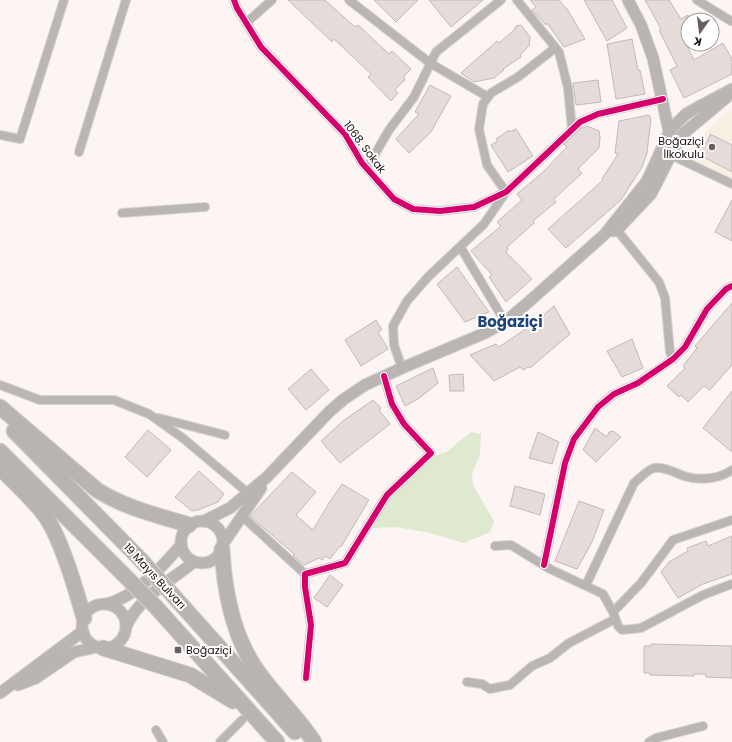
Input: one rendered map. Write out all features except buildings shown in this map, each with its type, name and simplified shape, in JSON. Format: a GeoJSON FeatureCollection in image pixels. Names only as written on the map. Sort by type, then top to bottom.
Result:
{"type":"FeatureCollection","features":[{"type":"Feature","properties":{"kind":"highway"},"geometry":{"type":"LineString","coordinates":[[0,407],[96,490],[110,499],[127,506],[189,525]]}},
{"type":"Feature","properties":{"kind":"highway","name":"19 Mayıs Bulvarı"},"geometry":{"type":"LineString","coordinates":[[0,417],[141,560],[304,742]]}},
{"type":"Feature","properties":{"kind":"highway","name":"19 Mayıs Bulvarı"},"geometry":{"type":"LineString","coordinates":[[0,451],[155,606],[247,717],[277,742]]}},
{"type":"Feature","properties":{"kind":"highway"},"geometry":{"type":"LineString","coordinates":[[0,468],[37,506],[47,519],[60,546],[84,625]]}},
{"type":"Feature","properties":{"kind":"highway"},"geometry":{"type":"LineString","coordinates":[[222,547],[223,573],[229,601],[236,628],[246,653],[258,671],[314,742]]}},
{"type":"Feature","properties":{"kind":"highway"},"geometry":{"type":"LineString","coordinates":[[100,647],[190,675],[247,717]]}},
{"type":"Feature","properties":{"kind":"main road"},"geometry":{"type":"LineString","coordinates":[[628,0],[641,25],[653,58],[673,152]]}},
{"type":"Feature","properties":{"kind":"main road"},"geometry":{"type":"LineString","coordinates":[[2,692],[84,625],[92,608],[121,600],[165,564],[180,545],[182,534],[189,525],[204,521],[230,508],[268,477],[329,412],[360,389],[384,376],[479,336],[505,322],[605,234],[647,181],[669,133],[686,114],[732,89]]}},
{"type":"Feature","properties":{"kind":"main road"},"geometry":{"type":"LineString","coordinates":[[605,234],[617,230],[651,194],[684,133],[732,93]]}},
{"type":"Feature","properties":{"kind":"main road"},"geometry":{"type":"LineString","coordinates":[[180,545],[185,556],[194,562],[199,563],[211,561],[219,554],[222,547],[268,477]]}},
{"type":"Feature","properties":{"kind":"main road"},"geometry":{"type":"LineString","coordinates":[[204,521],[216,527],[220,532],[222,547]]}},
{"type":"Feature","properties":{"kind":"main road"},"geometry":{"type":"LineString","coordinates":[[2,692],[36,678],[74,652],[116,644],[121,640],[131,615],[141,603],[194,562]]}},
{"type":"Feature","properties":{"kind":"main road"},"geometry":{"type":"LineString","coordinates":[[106,604],[118,609],[122,614],[126,627]]}},
{"type":"Feature","properties":{"kind":"main road"},"geometry":{"type":"LineString","coordinates":[[84,625],[91,643],[100,647]]}},
{"type":"Feature","properties":{"kind":"street"},"geometry":{"type":"LineString","coordinates":[[0,135],[20,139],[64,0]]}},
{"type":"Feature","properties":{"kind":"street"},"geometry":{"type":"LineString","coordinates":[[79,152],[126,0]]}},
{"type":"Feature","properties":{"kind":"street","name":"1068. Sokak"},"geometry":{"type":"LineString","coordinates":[[234,0],[237,8],[261,47],[345,134],[367,168],[394,199],[413,209],[440,211],[474,207],[506,192],[580,122],[598,114],[662,99]]}},
{"type":"Feature","properties":{"kind":"street"},"geometry":{"type":"LineString","coordinates":[[246,23],[272,0]]}},
{"type":"Feature","properties":{"kind":"street"},"geometry":{"type":"LineString","coordinates":[[349,0],[430,62],[488,98]]}},
{"type":"Feature","properties":{"kind":"street"},"geometry":{"type":"LineString","coordinates":[[367,168],[389,130],[414,97],[436,52],[501,0]]}},
{"type":"Feature","properties":{"kind":"street"},"geometry":{"type":"LineString","coordinates":[[518,0],[559,52],[568,88],[572,130]]}},
{"type":"Feature","properties":{"kind":"street"},"geometry":{"type":"LineString","coordinates":[[697,0],[732,21]]}},
{"type":"Feature","properties":{"kind":"street"},"geometry":{"type":"LineString","coordinates":[[402,368],[394,345],[393,326],[408,301],[424,281],[461,248],[484,224],[506,192],[487,165],[479,129],[483,104],[491,93],[518,77],[555,48]]}},
{"type":"Feature","properties":{"kind":"street"},"geometry":{"type":"LineString","coordinates":[[673,152],[732,184]]}},
{"type":"Feature","properties":{"kind":"street"},"geometry":{"type":"LineString","coordinates":[[122,213],[205,207]]}},
{"type":"Feature","properties":{"kind":"street"},"geometry":{"type":"LineString","coordinates":[[617,230],[659,282],[665,298],[670,352],[673,359]]}},
{"type":"Feature","properties":{"kind":"street"},"geometry":{"type":"LineString","coordinates":[[461,248],[505,322]]}},
{"type":"Feature","properties":{"kind":"street"},"geometry":{"type":"LineString","coordinates":[[544,565],[565,463],[574,438],[598,407],[614,394],[638,383],[673,359],[685,347],[707,309],[726,289],[732,286]]}},
{"type":"Feature","properties":{"kind":"street"},"geometry":{"type":"LineString","coordinates":[[306,574],[346,563],[387,495],[431,453],[404,424],[392,404],[384,376]]}},
{"type":"Feature","properties":{"kind":"street"},"geometry":{"type":"LineString","coordinates":[[0,385],[40,400],[114,400],[164,420],[224,435]]}},
{"type":"Feature","properties":{"kind":"street"},"geometry":{"type":"LineString","coordinates":[[149,414],[184,439],[248,493]]}},
{"type":"Feature","properties":{"kind":"street"},"geometry":{"type":"LineString","coordinates":[[586,585],[634,483],[644,475],[654,468],[664,469],[686,477],[706,479],[721,476],[732,470]]}},
{"type":"Feature","properties":{"kind":"street"},"geometry":{"type":"LineString","coordinates":[[242,516],[306,574]]}},
{"type":"Feature","properties":{"kind":"street"},"geometry":{"type":"LineString","coordinates":[[468,682],[482,684],[490,688],[510,685],[532,666],[550,658],[569,643],[614,615],[641,583],[673,540],[732,520]]}},
{"type":"Feature","properties":{"kind":"street"},"geometry":{"type":"LineString","coordinates":[[495,546],[511,545],[544,565],[603,594],[618,626],[622,630],[641,628],[703,595],[732,584]]}},
{"type":"Feature","properties":{"kind":"street"},"geometry":{"type":"LineString","coordinates":[[306,574],[305,587],[311,625],[306,678]]}},
{"type":"Feature","properties":{"kind":"street"},"geometry":{"type":"LineString","coordinates":[[220,742],[247,717]]}},
{"type":"Feature","properties":{"kind":"street"},"geometry":{"type":"LineString","coordinates":[[649,742],[656,738],[703,726]]}},
{"type":"Feature","properties":{"kind":"street"},"geometry":{"type":"LineString","coordinates":[[156,730],[163,742]]}},
{"type":"Feature","properties":{"kind":"shaded area","name":"Boğaziçi İlkokulu"},"geometry":{"type":"Polygon","coordinates":[[[731,108],[732,179],[682,158],[700,137],[731,108]]]}},
{"type":"Feature","properties":{"kind":"green space"},"geometry":{"type":"Polygon","coordinates":[[[471,432],[481,434],[480,455],[472,473],[473,485],[494,521],[490,532],[464,543],[426,532],[395,527],[373,528],[386,501],[431,458],[448,451],[471,432]]]}},
{"type":"Feature","properties":{"kind":"cycle path"},"geometry":{"type":"LineString","coordinates":[[234,0],[237,8],[261,47],[345,134],[362,163],[394,199],[413,209],[440,211],[474,207],[506,192],[580,122],[598,114],[663,99]]}},
{"type":"Feature","properties":{"kind":"cycle path"},"geometry":{"type":"LineString","coordinates":[[544,565],[565,463],[574,439],[598,407],[614,394],[638,383],[673,359],[685,347],[707,309],[726,289],[732,286]]}},
{"type":"Feature","properties":{"kind":"cycle path"},"geometry":{"type":"LineString","coordinates":[[306,678],[311,625],[305,587],[305,574],[345,563],[387,495],[431,453],[404,424],[392,404],[384,376]]}},
{"type":"Feature","properties":{"kind":"place","name":"Boğaziçi İlkokulu"},"geometry":{"type":"Point","coordinates":[712,147]}},
{"type":"Feature","properties":{"kind":"place","name":"Boğaziçi"},"geometry":{"type":"Point","coordinates":[178,650]}},
{"type":"Feature","properties":{"kind":"district","name":"Boğaziçi"},"geometry":{"type":"Point","coordinates":[510,322]}}]}
